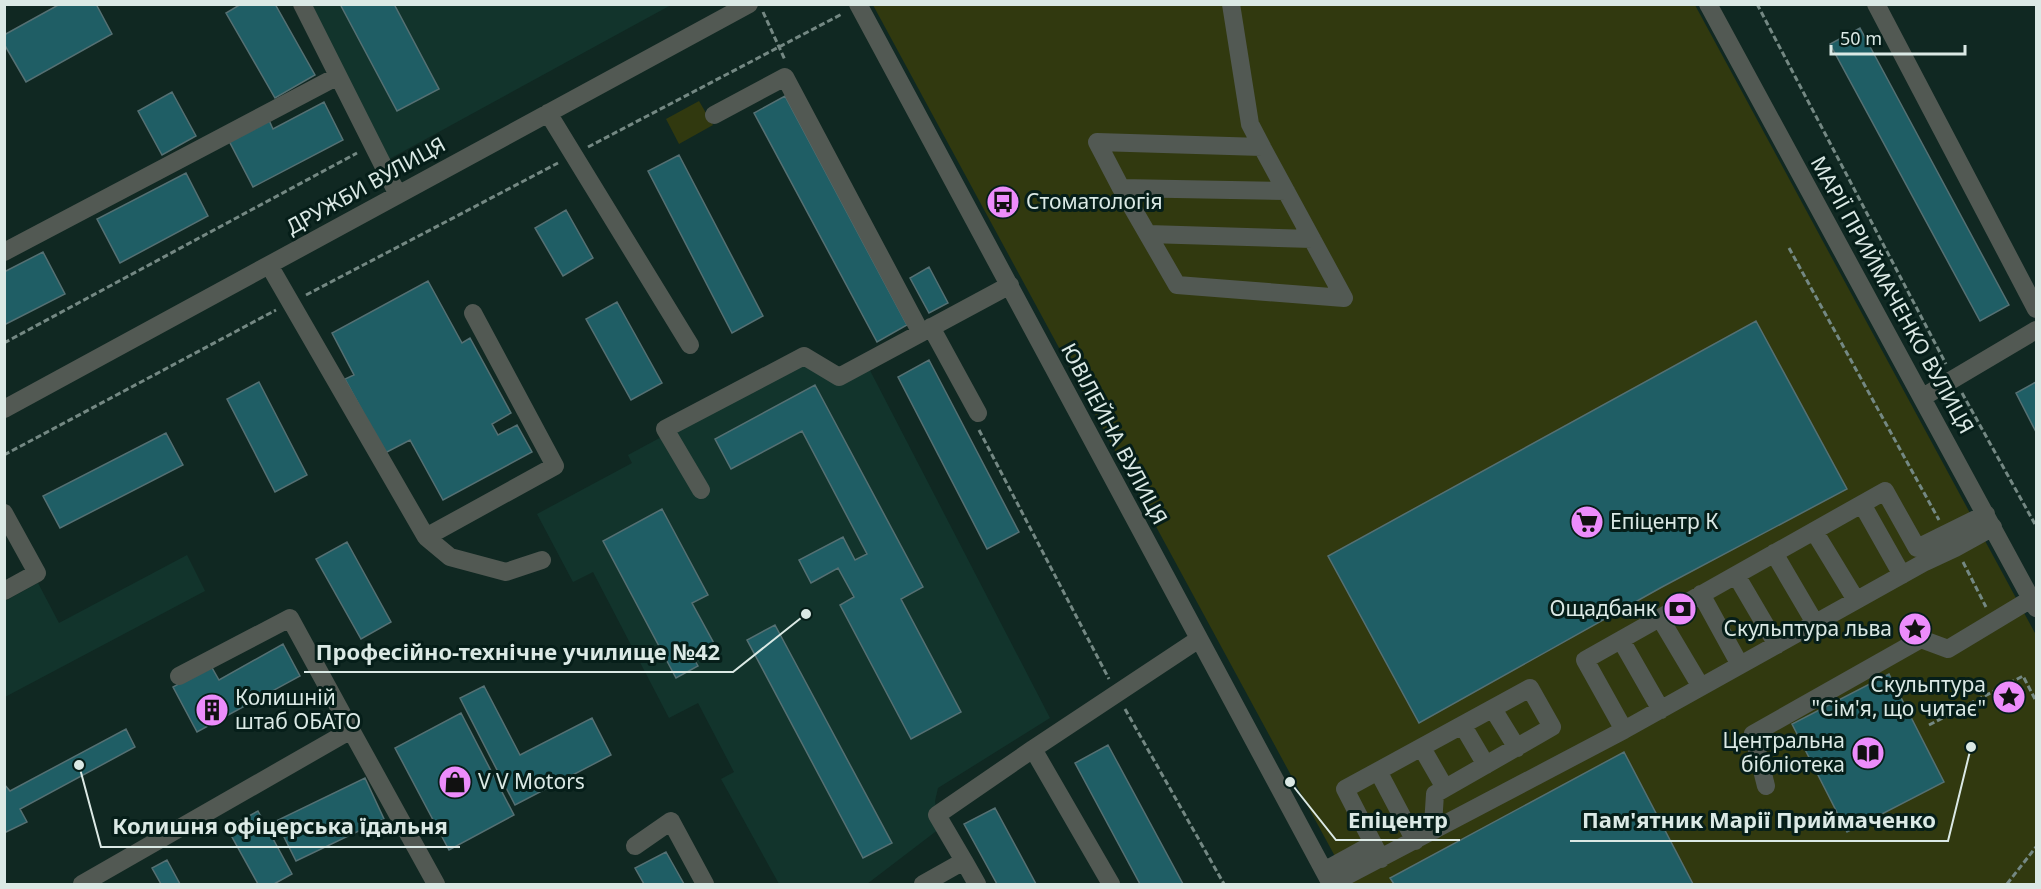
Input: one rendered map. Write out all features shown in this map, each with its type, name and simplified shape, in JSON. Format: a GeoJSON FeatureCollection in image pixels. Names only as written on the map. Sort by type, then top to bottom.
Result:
{"type":"FeatureCollection","features":[{"type":"Feature","properties":{"kind":"street"},"geometry":{"type":"LineString","coordinates":[[302,4],[398,195]]}},
{"type":"Feature","properties":{"kind":"street","name":"ДРУЖБИ ВУЛИЦЯ"},"geometry":{"type":"LineString","coordinates":[[4,409],[749,4]]}},
{"type":"Feature","properties":{"kind":"street"},"geometry":{"type":"LineString","coordinates":[[1231,4],[1250,124],[1344,298],[1177,285],[1120,188],[1097,142],[1262,147]]}},
{"type":"Feature","properties":{"kind":"street","name":"МАРІЇ ПРИЙМАЧЕНКО ВУЛИЦЯ"},"geometry":{"type":"LineString","coordinates":[[1708,4],[2034,604]]}},
{"type":"Feature","properties":{"kind":"street"},"geometry":{"type":"LineString","coordinates":[[1876,4],[2037,309]]}},
{"type":"Feature","properties":{"kind":"street","name":"ЮВІЛЕЙНА ВУЛИЦЯ"},"geometry":{"type":"LineString","coordinates":[[859,5],[1329,880]]}},
{"type":"Feature","properties":{"kind":"street"},"geometry":{"type":"LineString","coordinates":[[4,252],[338,76]]}},
{"type":"Feature","properties":{"kind":"street"},"geometry":{"type":"LineString","coordinates":[[714,115],[785,76],[977,419]]}},
{"type":"Feature","properties":{"kind":"street"},"geometry":{"type":"LineString","coordinates":[[548,113],[690,345]]}},
{"type":"Feature","properties":{"kind":"street"},"geometry":{"type":"LineString","coordinates":[[1120,188],[1286,190]]}},
{"type":"Feature","properties":{"kind":"street"},"geometry":{"type":"LineString","coordinates":[[1148,234],[1312,239]]}},
{"type":"Feature","properties":{"kind":"street"},"geometry":{"type":"LineString","coordinates":[[269,265],[426,537],[450,557],[506,572],[542,560]]}},
{"type":"Feature","properties":{"kind":"street"},"geometry":{"type":"LineString","coordinates":[[701,489],[665,429],[804,356],[839,377],[1010,285]]}},
{"type":"Feature","properties":{"kind":"street"},"geometry":{"type":"LineString","coordinates":[[426,537],[555,466],[473,313]]}},
{"type":"Feature","properties":{"kind":"street"},"geometry":{"type":"LineString","coordinates":[[1923,397],[2037,330]]}},
{"type":"Feature","properties":{"kind":"street"},"geometry":{"type":"LineString","coordinates":[[1624,730],[1585,660],[1885,491],[1921,555]]}},
{"type":"Feature","properties":{"kind":"street"},"geometry":{"type":"LineString","coordinates":[[1862,504],[1902,575]]}},
{"type":"Feature","properties":{"kind":"street"},"geometry":{"type":"LineString","coordinates":[[4,513],[37,573],[4,591]]}},
{"type":"Feature","properties":{"kind":"street"},"geometry":{"type":"LineString","coordinates":[[1329,880],[1377,851],[1415,841],[1661,710],[1902,575],[1921,555],[1989,521]]}},
{"type":"Feature","properties":{"kind":"street"},"geometry":{"type":"LineString","coordinates":[[1814,531],[1856,600]]}},
{"type":"Feature","properties":{"kind":"street"},"geometry":{"type":"LineString","coordinates":[[1774,553],[1815,623]]}},
{"type":"Feature","properties":{"kind":"street"},"geometry":{"type":"LineString","coordinates":[[1736,575],[1777,645]]}},
{"type":"Feature","properties":{"kind":"street"},"geometry":{"type":"LineString","coordinates":[[1701,594],[1740,665]]}},
{"type":"Feature","properties":{"kind":"street"},"geometry":{"type":"LineString","coordinates":[[1766,786],[1753,734],[1921,639],[1948,648],[1994,622],[2034,604]]}},
{"type":"Feature","properties":{"kind":"street"},"geometry":{"type":"LineString","coordinates":[[179,676],[290,618],[436,885]]}},
{"type":"Feature","properties":{"kind":"street"},"geometry":{"type":"LineString","coordinates":[[1660,618],[1701,687]]}},
{"type":"Feature","properties":{"kind":"street"},"geometry":{"type":"LineString","coordinates":[[977,885],[937,815],[1199,639]]}},
{"type":"Feature","properties":{"kind":"street"},"geometry":{"type":"LineString","coordinates":[[1621,640],[1661,710]]}},
{"type":"Feature","properties":{"kind":"street"},"geometry":{"type":"LineString","coordinates":[[1377,851],[1345,789],[1530,688],[1552,727],[1435,794],[1433,825],[1435,830]]}},
{"type":"Feature","properties":{"kind":"street"},"geometry":{"type":"LineString","coordinates":[[1493,709],[1516,748]]}},
{"type":"Feature","properties":{"kind":"street"},"geometry":{"type":"LineString","coordinates":[[1463,726],[1486,765]]}},
{"type":"Feature","properties":{"kind":"street"},"geometry":{"type":"LineString","coordinates":[[82,885],[351,730]]}},
{"type":"Feature","properties":{"kind":"street"},"geometry":{"type":"LineString","coordinates":[[1422,748],[1445,788]]}},
{"type":"Feature","properties":{"kind":"street"},"geometry":{"type":"LineString","coordinates":[[1033,749],[1111,885]]}},
{"type":"Feature","properties":{"kind":"street"},"geometry":{"type":"LineString","coordinates":[[1378,771],[1415,841]]}},
{"type":"Feature","properties":{"kind":"street"},"geometry":{"type":"LineString","coordinates":[[635,846],[671,821],[705,885]]}},
{"type":"Feature","properties":{"kind":"street"},"geometry":{"type":"LineString","coordinates":[[923,885],[964,861]]}},
{"type":"Feature","properties":{"kind":"path"},"geometry":{"type":"LineString","coordinates":[[760,4],[778,47]]}},
{"type":"Feature","properties":{"kind":"path"},"geometry":{"type":"LineString","coordinates":[[1756,4],[1954,379],[2037,526]]}},
{"type":"Feature","properties":{"kind":"path"},"geometry":{"type":"LineString","coordinates":[[4,455],[859,5]]}},
{"type":"Feature","properties":{"kind":"path"},"geometry":{"type":"LineString","coordinates":[[4,343],[372,144]]}},
{"type":"Feature","properties":{"kind":"path"},"geometry":{"type":"LineString","coordinates":[[1789,248],[1994,622]]}},
{"type":"Feature","properties":{"kind":"path"},"geometry":{"type":"LineString","coordinates":[[977,419],[1117,693],[1224,885]]}},
{"type":"Feature","properties":{"kind":"path"},"geometry":{"type":"LineString","coordinates":[[1929,725],[2023,676],[2037,701]]}},
{"type":"Feature","properties":{"kind":"path"},"geometry":{"type":"LineString","coordinates":[[2007,885],[2037,847]]}},
{"type":"Feature","properties":{"kind":"shaded area"},"geometry":{"type":"Polygon","coordinates":[[[308,5],[671,5],[382,163],[308,5]]]}},
{"type":"Feature","properties":{"kind":"shaded area"},"geometry":{"type":"Polygon","coordinates":[[[862,355],[1050,718],[938,788],[935,801],[939,829],[867,884],[779,884],[721,779],[734,772],[698,703],[669,718],[593,572],[573,582],[537,514],[632,463],[628,455],[784,371],[797,366],[831,363],[841,367],[862,355]]]}},
{"type":"Feature","properties":{"kind":"shaded area"},"geometry":{"type":"Polygon","coordinates":[[[187,555],[205,591],[5,697],[5,601],[38,583],[59,623],[187,555]]]}},
{"type":"Feature","properties":{"kind":"green space"},"geometry":{"type":"Polygon","coordinates":[[[873,5],[1695,5],[2036,635],[2036,884],[1350,884],[873,5]]]}},
{"type":"Feature","properties":{"kind":"green space"},"geometry":{"type":"Polygon","coordinates":[[[699,101],[713,125],[679,144],[666,119],[699,101]]]}},
{"type":"Feature","properties":{"kind":"building"},"geometry":{"type":"Polygon","coordinates":[[[60,4],[96,4],[112,34],[26,82],[4,44],[4,35],[60,4]]]}},
{"type":"Feature","properties":{"kind":"building"},"geometry":{"type":"Polygon","coordinates":[[[241,4],[275,4],[315,75],[275,98],[226,13],[241,4]]]}},
{"type":"Feature","properties":{"kind":"building"},"geometry":{"type":"Polygon","coordinates":[[[340,4],[394,4],[439,89],[397,111],[340,4]]]}},
{"type":"Feature","properties":{"kind":"building"},"geometry":{"type":"Polygon","coordinates":[[[1860,28],[2009,305],[1980,321],[1830,44],[1860,28]]]}},
{"type":"Feature","properties":{"kind":"building"},"geometry":{"type":"Polygon","coordinates":[[[172,92],[196,136],[162,155],[138,111],[172,92]]]}},
{"type":"Feature","properties":{"kind":"building"},"geometry":{"type":"Polygon","coordinates":[[[785,96],[907,325],[877,342],[754,113],[785,96]]]}},
{"type":"Feature","properties":{"kind":"building"},"geometry":{"type":"Polygon","coordinates":[[[324,102],[343,140],[253,187],[228,139],[268,118],[273,129],[324,102]]]}},
{"type":"Feature","properties":{"kind":"building"},"geometry":{"type":"Polygon","coordinates":[[[679,155],[763,316],[732,333],[648,171],[679,155]]]}},
{"type":"Feature","properties":{"kind":"building"},"geometry":{"type":"Polygon","coordinates":[[[186,173],[208,216],[120,263],[97,219],[186,173]]]}},
{"type":"Feature","properties":{"kind":"building"},"geometry":{"type":"Polygon","coordinates":[[[566,210],[593,258],[563,276],[535,228],[566,210]]]}},
{"type":"Feature","properties":{"kind":"building"},"geometry":{"type":"Polygon","coordinates":[[[43,252],[65,294],[4,325],[4,272],[43,252]]]}},
{"type":"Feature","properties":{"kind":"building"},"geometry":{"type":"Polygon","coordinates":[[[929,267],[948,303],[929,313],[910,278],[929,267]]]}},
{"type":"Feature","properties":{"kind":"building"},"geometry":{"type":"Polygon","coordinates":[[[428,281],[462,343],[470,338],[511,413],[492,424],[498,435],[517,425],[532,452],[443,500],[410,440],[385,453],[345,379],[354,375],[332,333],[428,281]]]}},
{"type":"Feature","properties":{"kind":"building"},"geometry":{"type":"Polygon","coordinates":[[[617,302],[662,383],[631,400],[586,319],[617,302]]]}},
{"type":"Feature","properties":{"kind":"building","name":"Епіцентр К"},"geometry":{"type":"Polygon","coordinates":[[[1756,321],[1847,489],[1662,587],[1419,723],[1328,556],[1756,321]]]}},
{"type":"Feature","properties":{"kind":"building"},"geometry":{"type":"Polygon","coordinates":[[[929,360],[1019,532],[987,549],[898,377],[929,360]]]}},
{"type":"Feature","properties":{"kind":"building"},"geometry":{"type":"Polygon","coordinates":[[[259,382],[307,475],[275,492],[227,399],[259,382]]]}},
{"type":"Feature","properties":{"kind":"building"},"geometry":{"type":"Polygon","coordinates":[[[2036,382],[2036,432],[2016,393],[2036,382]]]}},
{"type":"Feature","properties":{"kind":"building"},"geometry":{"type":"Polygon","coordinates":[[[815,385],[923,587],[901,599],[961,712],[911,739],[840,605],[854,597],[838,568],[811,583],[799,560],[843,537],[855,560],[867,554],[802,431],[731,469],[715,439],[815,385]]]}},
{"type":"Feature","properties":{"kind":"building"},"geometry":{"type":"Polygon","coordinates":[[[166,433],[183,465],[60,528],[43,496],[166,433]]]}},
{"type":"Feature","properties":{"kind":"building"},"geometry":{"type":"Polygon","coordinates":[[[662,509],[708,595],[692,603],[716,647],[694,659],[698,666],[676,678],[603,541],[662,509]]]}},
{"type":"Feature","properties":{"kind":"building"},"geometry":{"type":"Polygon","coordinates":[[[347,542],[391,622],[361,639],[316,559],[347,542]]]}},
{"type":"Feature","properties":{"kind":"building"},"geometry":{"type":"Polygon","coordinates":[[[775,625],[892,843],[863,858],[747,640],[775,625]]]}},
{"type":"Feature","properties":{"kind":"building","name":"Колишній штаб ОБАТО"},"geometry":{"type":"Polygon","coordinates":[[[283,644],[300,676],[197,732],[173,687],[211,666],[219,680],[283,644]]]}},
{"type":"Feature","properties":{"kind":"building","name":"Центральна бібліотека"},"geometry":{"type":"Polygon","coordinates":[[[1889,674],[1944,782],[1847,832],[1792,724],[1889,674]]]}},
{"type":"Feature","properties":{"kind":"building"},"geometry":{"type":"Polygon","coordinates":[[[484,686],[520,755],[592,718],[611,755],[515,805],[460,698],[484,686]]]}},
{"type":"Feature","properties":{"kind":"building","name":"V V Motors"},"geometry":{"type":"Polygon","coordinates":[[[461,713],[514,815],[449,850],[395,748],[461,713]]]}},
{"type":"Feature","properties":{"kind":"building"},"geometry":{"type":"Polygon","coordinates":[[[126,729],[135,747],[20,809],[27,822],[4,833],[4,784],[10,791],[126,729]]]}},
{"type":"Feature","properties":{"kind":"building"},"geometry":{"type":"Polygon","coordinates":[[[1108,745],[1183,884],[1140,884],[1075,763],[1108,745]]]}},
{"type":"Feature","properties":{"kind":"building"},"geometry":{"type":"Polygon","coordinates":[[[1624,752],[1693,884],[1394,884],[1390,878],[1624,752]]]}},
{"type":"Feature","properties":{"kind":"building"},"geometry":{"type":"Polygon","coordinates":[[[365,778],[384,819],[296,861],[276,821],[365,778]]]}},
{"type":"Feature","properties":{"kind":"building"},"geometry":{"type":"Polygon","coordinates":[[[995,808],[1036,884],[997,884],[964,824],[995,808]]]}},
{"type":"Feature","properties":{"kind":"building"},"geometry":{"type":"Polygon","coordinates":[[[258,811],[292,874],[274,884],[258,884],[227,828],[258,811]]]}},
{"type":"Feature","properties":{"kind":"building"},"geometry":{"type":"Polygon","coordinates":[[[666,852],[684,884],[644,884],[635,868],[666,852]]]}},
{"type":"Feature","properties":{"kind":"building"},"geometry":{"type":"Polygon","coordinates":[[[167,860],[180,884],[161,884],[152,868],[167,860]]]}},
{"type":"Feature","properties":{"kind":"place","name":"Стоматологія"},"geometry":{"type":"Point","coordinates":[1003,202]}},
{"type":"Feature","properties":{"kind":"place","name":"Епіцентр К"},"geometry":{"type":"Point","coordinates":[1587,522]}},
{"type":"Feature","properties":{"kind":"place","name":"Ощадбанк"},"geometry":{"type":"Point","coordinates":[1680,609]}},
{"type":"Feature","properties":{"kind":"place","name":"Професійно-технічне училище №42"},"geometry":{"type":"Point","coordinates":[806,614]}},
{"type":"Feature","properties":{"kind":"place","name":"Скульптура льва"},"geometry":{"type":"Point","coordinates":[1915,629]}},
{"type":"Feature","properties":{"kind":"place","name":"Скульптура \"Сім'я, що читає\""},"geometry":{"type":"Point","coordinates":[2009,697]}},
{"type":"Feature","properties":{"kind":"place","name":"Колишній штаб ОБАТО"},"geometry":{"type":"Point","coordinates":[212,710]}},
{"type":"Feature","properties":{"kind":"place","name":"Пам'ятник Марії Приймаченко"},"geometry":{"type":"Point","coordinates":[1971,747]}},
{"type":"Feature","properties":{"kind":"place","name":"Центральна бібліотека"},"geometry":{"type":"Point","coordinates":[1868,753]}},
{"type":"Feature","properties":{"kind":"place","name":"Колишня офіцерська їдальня"},"geometry":{"type":"Point","coordinates":[79,765]}},
{"type":"Feature","properties":{"kind":"place","name":"V V Motors"},"geometry":{"type":"Point","coordinates":[455,782]}},
{"type":"Feature","properties":{"kind":"place","name":"Епіцентр"},"geometry":{"type":"Point","coordinates":[1290,782]}}]}
